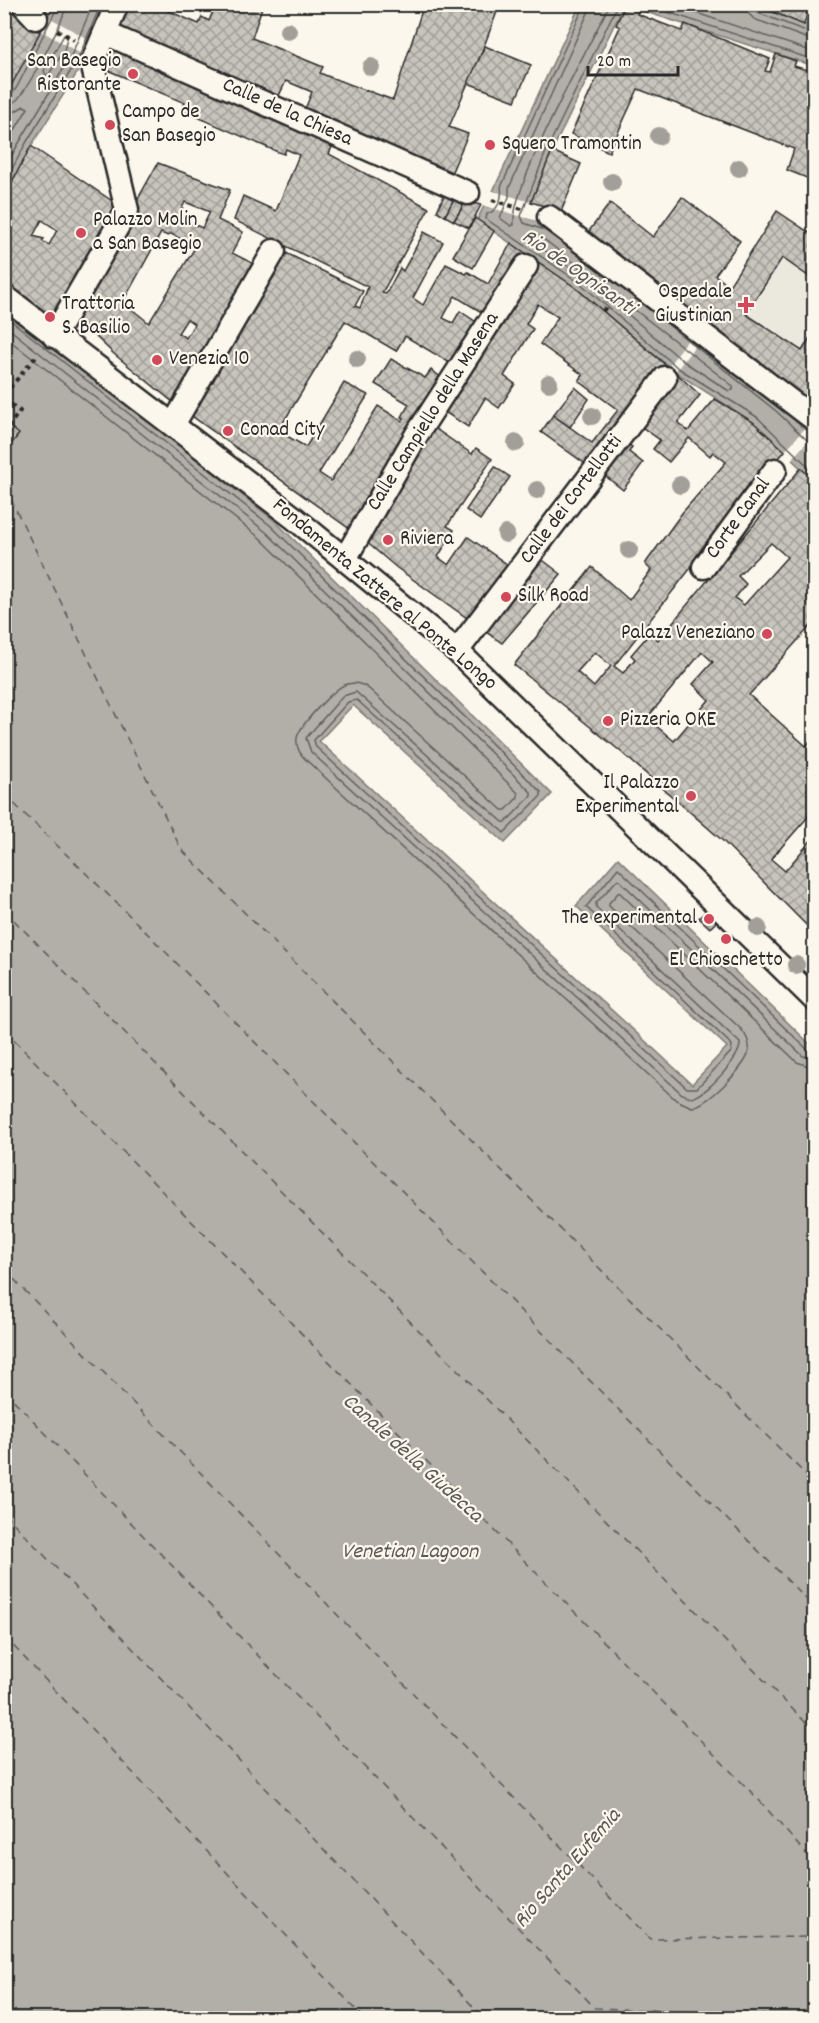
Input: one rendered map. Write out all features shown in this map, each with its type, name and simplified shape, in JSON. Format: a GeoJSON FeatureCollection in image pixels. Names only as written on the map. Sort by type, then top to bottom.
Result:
{"type":"FeatureCollection","features":[{"type":"Feature","properties":{"kind":"street"},"geometry":{"type":"LineString","coordinates":[[54,336],[127,210],[92,63],[117,4]]}},
{"type":"Feature","properties":{"kind":"street","name":"Calle de la Chiesa"},"geometry":{"type":"LineString","coordinates":[[105,33],[468,193]]}},
{"type":"Feature","properties":{"kind":"street"},"geometry":{"type":"LineString","coordinates":[[549,217],[814,418]]}},
{"type":"Feature","properties":{"kind":"street"},"geometry":{"type":"LineString","coordinates":[[173,425],[274,250]]}},
{"type":"Feature","properties":{"kind":"street","name":"Calle Campiello della Masena"},"geometry":{"type":"LineString","coordinates":[[345,559],[417,434],[526,266]]}},
{"type":"Feature","properties":{"kind":"street","name":"Fondamenta Zattere al Ponte Longo"},"geometry":{"type":"LineString","coordinates":[[4,296],[345,559],[457,651],[814,999]]}},
{"type":"Feature","properties":{"kind":"street","name":"Calle dei Cortellotti"},"geometry":{"type":"LineString","coordinates":[[457,651],[665,378]]}},
{"type":"Feature","properties":{"kind":"street","name":"Corte Canal"},"geometry":{"type":"LineString","coordinates":[[704,567],[775,470]]}},
{"type":"Feature","properties":{"kind":"path"},"geometry":{"type":"LineString","coordinates":[[36,17],[78,42]]}},
{"type":"Feature","properties":{"kind":"path"},"geometry":{"type":"LineString","coordinates":[[4,427],[9,426],[20,411],[4,397],[54,336]]}},
{"type":"Feature","properties":{"kind":"shaded area","name":"Ospedale Giustinian"},"geometry":{"type":"Polygon","coordinates":[[[682,197],[740,241],[715,275],[729,286],[777,211],[814,236],[814,403],[707,328],[586,235],[610,203],[654,237],[682,197]]]}},
{"type":"Feature","properties":{"kind":"water"},"geometry":{"type":"Polygon","coordinates":[[[54,5],[108,5],[84,62],[31,146],[5,197],[5,94],[54,5]]]}},
{"type":"Feature","properties":{"kind":"water","name":"Rio de Ognisanti"},"geometry":{"type":"Polygon","coordinates":[[[580,5],[624,5],[552,151],[527,218],[547,224],[780,406],[814,439],[814,481],[753,422],[675,372],[576,288],[477,220],[484,206],[490,207],[496,192],[493,191],[580,5]]]}},
{"type":"Feature","properties":{"kind":"water"},"geometry":{"type":"Polygon","coordinates":[[[624,5],[754,5],[814,28],[814,66],[624,5]]]}},
{"type":"Feature","properties":{"kind":"water","name":"Venetian Lagoon"},"geometry":{"type":"Polygon","coordinates":[[[4,308],[275,521],[552,794],[505,843],[353,705],[319,741],[692,1084],[727,1047],[576,906],[618,858],[814,1048],[814,2018],[5,2018],[4,308]]]}},
{"type":"Feature","properties":{"kind":"pier"},"geometry":{"type":"Polygon","coordinates":[[[45,15],[95,43],[88,58],[38,29],[45,15]]]}},
{"type":"Feature","properties":{"kind":"pier"},"geometry":{"type":"Polygon","coordinates":[[[490,190],[534,203],[530,216],[548,221],[547,224],[481,205],[488,204],[493,194],[490,190]]]}},
{"type":"Feature","properties":{"kind":"pier"},"geometry":{"type":"Polygon","coordinates":[[[693,333],[700,339],[673,375],[666,369],[693,333]]]}},
{"type":"Feature","properties":{"kind":"pier"},"geometry":{"type":"Polygon","coordinates":[[[806,427],[814,434],[790,461],[783,453],[806,427]]]}},
{"type":"Feature","properties":{"kind":"building"},"geometry":{"type":"Polygon","coordinates":[[[128,4],[161,4],[159,7],[199,24],[202,17],[209,21],[216,4],[263,4],[252,38],[323,67],[320,73],[393,100],[424,4],[500,4],[470,83],[468,83],[449,127],[468,134],[450,176],[303,114],[312,92],[286,81],[276,102],[115,33],[128,4]]]}},
{"type":"Feature","properties":{"kind":"building"},"geometry":{"type":"Polygon","coordinates":[[[754,4],[810,4],[804,25],[754,4]]]}},
{"type":"Feature","properties":{"kind":"building"},"geometry":{"type":"Polygon","coordinates":[[[4,5],[40,32],[12,84],[4,78],[4,5]]]}},
{"type":"Feature","properties":{"kind":"building"},"geometry":{"type":"Polygon","coordinates":[[[625,5],[639,10],[637,14],[682,31],[685,24],[770,59],[765,71],[770,72],[776,54],[796,61],[794,66],[814,72],[814,181],[787,170],[794,149],[638,89],[609,152],[571,134],[620,27],[616,25],[625,5]]]}},
{"type":"Feature","properties":{"kind":"building"},"geometry":{"type":"Polygon","coordinates":[[[110,41],[336,138],[329,154],[429,208],[382,293],[386,294],[400,268],[403,271],[424,232],[443,242],[413,298],[423,305],[446,264],[466,274],[468,272],[488,284],[511,243],[528,255],[488,316],[455,296],[443,318],[453,323],[460,311],[482,326],[455,366],[405,336],[396,351],[345,321],[278,431],[306,447],[344,383],[368,395],[319,473],[331,481],[378,406],[402,421],[404,418],[402,417],[409,404],[375,384],[391,359],[425,378],[431,370],[459,390],[534,259],[576,288],[668,367],[591,468],[541,432],[553,415],[592,443],[618,410],[579,381],[583,375],[540,344],[558,317],[538,304],[526,324],[533,329],[504,376],[515,384],[499,408],[485,398],[468,427],[440,409],[430,425],[472,454],[476,448],[492,459],[447,526],[454,530],[438,557],[449,565],[468,537],[514,569],[474,623],[397,568],[358,535],[182,409],[278,249],[363,291],[355,306],[360,308],[368,287],[234,220],[243,196],[276,211],[299,155],[286,149],[284,154],[278,152],[181,110],[185,103],[98,66],[110,41]]]}},
{"type":"Feature","properties":{"kind":"building"},"geometry":{"type":"Polygon","coordinates":[[[485,46],[531,65],[515,101],[468,83],[485,46]]]}},
{"type":"Feature","properties":{"kind":"building","name":"Palazzo Molin a San Basegio"},"geometry":{"type":"Polygon","coordinates":[[[31,146],[121,207],[55,323],[4,288],[4,197],[31,146]],[[42,220],[33,236],[44,239],[42,241],[49,245],[57,230],[42,220]]]}},
{"type":"Feature","properties":{"kind":"building"},"geometry":{"type":"Polygon","coordinates":[[[552,151],[581,164],[560,214],[551,208],[531,202],[552,151]]]}},
{"type":"Feature","properties":{"kind":"building"},"geometry":{"type":"Polygon","coordinates":[[[158,163],[230,190],[218,220],[243,232],[232,253],[260,267],[179,407],[114,354],[73,315],[158,163]],[[185,202],[178,217],[202,228],[210,212],[185,202]],[[161,233],[123,302],[149,323],[196,246],[169,233],[168,236],[161,233]],[[187,319],[178,333],[186,338],[194,324],[187,319]]]}},
{"type":"Feature","properties":{"kind":"building"},"geometry":{"type":"Polygon","coordinates":[[[445,193],[455,197],[445,216],[437,211],[445,193]]]}},
{"type":"Feature","properties":{"kind":"building"},"geometry":{"type":"Polygon","coordinates":[[[455,197],[466,201],[454,221],[445,216],[455,197]]]}},
{"type":"Feature","properties":{"kind":"building","name":"Ospedale Giustinian"},"geometry":{"type":"Polygon","coordinates":[[[682,197],[740,241],[715,275],[729,286],[777,211],[814,236],[814,280],[782,258],[746,314],[802,351],[814,331],[814,403],[707,328],[586,235],[610,203],[653,237],[682,197]]]}},
{"type":"Feature","properties":{"kind":"building"},"geometry":{"type":"Polygon","coordinates":[[[466,201],[481,205],[469,228],[454,221],[466,201]]]}},
{"type":"Feature","properties":{"kind":"building"},"geometry":{"type":"Polygon","coordinates":[[[475,218],[494,231],[473,268],[453,256],[475,218]]]}},
{"type":"Feature","properties":{"kind":"building"},"geometry":{"type":"Polygon","coordinates":[[[675,372],[700,395],[678,423],[688,431],[715,399],[753,422],[785,451],[614,666],[623,673],[635,659],[631,655],[650,633],[658,640],[801,468],[814,481],[814,622],[749,695],[806,746],[814,736],[814,810],[771,859],[785,871],[814,837],[814,933],[723,841],[620,751],[514,665],[592,567],[629,600],[651,570],[645,564],[682,513],[726,462],[713,452],[710,456],[689,438],[669,462],[653,449],[660,440],[636,423],[675,372]],[[771,543],[738,576],[746,584],[735,598],[744,605],[787,557],[771,543]],[[595,652],[577,672],[594,687],[611,666],[595,652]],[[702,652],[647,718],[674,741],[709,700],[693,684],[713,662],[702,652]]]}},
{"type":"Feature","properties":{"kind":"building"},"geometry":{"type":"Polygon","coordinates":[[[575,387],[589,399],[570,427],[553,415],[575,387]]]}},
{"type":"Feature","properties":{"kind":"building"},"geometry":{"type":"Polygon","coordinates":[[[4,422],[19,434],[5,452],[4,451],[4,422]]]}},
{"type":"Feature","properties":{"kind":"building"},"geometry":{"type":"Polygon","coordinates":[[[622,440],[632,447],[629,452],[643,463],[623,490],[599,471],[622,440]]]}},
{"type":"Feature","properties":{"kind":"building"},"geometry":{"type":"Polygon","coordinates":[[[495,467],[510,477],[480,520],[466,510],[495,467]]]}},
{"type":"Feature","properties":{"kind":"building"},"geometry":{"type":"Polygon","coordinates":[[[535,554],[561,574],[502,643],[476,625],[535,554]]]}},
{"type":"Feature","properties":{"kind":"building"},"geometry":{"type":"Polygon","coordinates":[[[708,909],[719,919],[710,928],[699,918],[708,909]]]}},
{"type":"Feature","properties":{"kind":"ferry route"},"geometry":{"type":"LineString","coordinates":[[4,485],[181,849],[814,1483]]}},
{"type":"Feature","properties":{"kind":"ferry route"},"geometry":{"type":"LineString","coordinates":[[4,794],[128,914],[814,1607]]}},
{"type":"Feature","properties":{"kind":"ferry route"},"geometry":{"type":"LineString","coordinates":[[4,910],[814,1731]]}},
{"type":"Feature","properties":{"kind":"ferry route"},"geometry":{"type":"LineString","coordinates":[[4,1030],[759,1800],[814,1863]]}},
{"type":"Feature","properties":{"kind":"ferry route"},"geometry":{"type":"LineString","coordinates":[[4,1269],[650,1939],[814,1937]]}},
{"type":"Feature","properties":{"kind":"ferry route"},"geometry":{"type":"LineString","coordinates":[[4,1390],[595,2008],[814,2017]]}},
{"type":"Feature","properties":{"kind":"ferry route"},"geometry":{"type":"LineString","coordinates":[[4,1513],[484,2018]]}},
{"type":"Feature","properties":{"kind":"ferry route"},"geometry":{"type":"LineString","coordinates":[[4,1636],[364,2018]]}},
{"type":"Feature","properties":{"kind":"place","name":"San Basegio Ristorante"},"geometry":{"type":"Point","coordinates":[133,74]}},
{"type":"Feature","properties":{"kind":"place","name":"Campo de San Basegio"},"geometry":{"type":"Point","coordinates":[110,125]}},
{"type":"Feature","properties":{"kind":"place","name":"Squero Tramontin"},"geometry":{"type":"Point","coordinates":[490,145]}},
{"type":"Feature","properties":{"kind":"place","name":"Palazzo Molin a San Basegio"},"geometry":{"type":"Point","coordinates":[81,233]}},
{"type":"Feature","properties":{"kind":"place","name":"Ospedale Giustinian"},"geometry":{"type":"Point","coordinates":[746,305]}},
{"type":"Feature","properties":{"kind":"place","name":"Trattoria S. Basilio"},"geometry":{"type":"Point","coordinates":[50,317]}},
{"type":"Feature","properties":{"kind":"place","name":"Venezia 10"},"geometry":{"type":"Point","coordinates":[157,360]}},
{"type":"Feature","properties":{"kind":"place","name":"Conad City"},"geometry":{"type":"Point","coordinates":[228,431]}},
{"type":"Feature","properties":{"kind":"place","name":"Riviera"},"geometry":{"type":"Point","coordinates":[388,540]}},
{"type":"Feature","properties":{"kind":"place","name":"Silk Road"},"geometry":{"type":"Point","coordinates":[506,597]}},
{"type":"Feature","properties":{"kind":"place","name":"Palazz Veneziano"},"geometry":{"type":"Point","coordinates":[767,634]}},
{"type":"Feature","properties":{"kind":"place","name":"Pizzeria OKE"},"geometry":{"type":"Point","coordinates":[608,721]}},
{"type":"Feature","properties":{"kind":"place","name":"Il Palazzo Experimental"},"geometry":{"type":"Point","coordinates":[691,796]}},
{"type":"Feature","properties":{"kind":"place","name":"The experimental"},"geometry":{"type":"Point","coordinates":[709,919]}},
{"type":"Feature","properties":{"kind":"place","name":"El Chioschetto"},"geometry":{"type":"Point","coordinates":[726,939]}},
{"type":"Feature","properties":{"kind":"water label","name":"Canale della Giudecca"},"geometry":{"type":"Point","coordinates":[412,1459]}},
{"type":"Feature","properties":{"kind":"water label","name":"Rio Santa Eufemia"},"geometry":{"type":"Point","coordinates":[568,1869]}}]}
